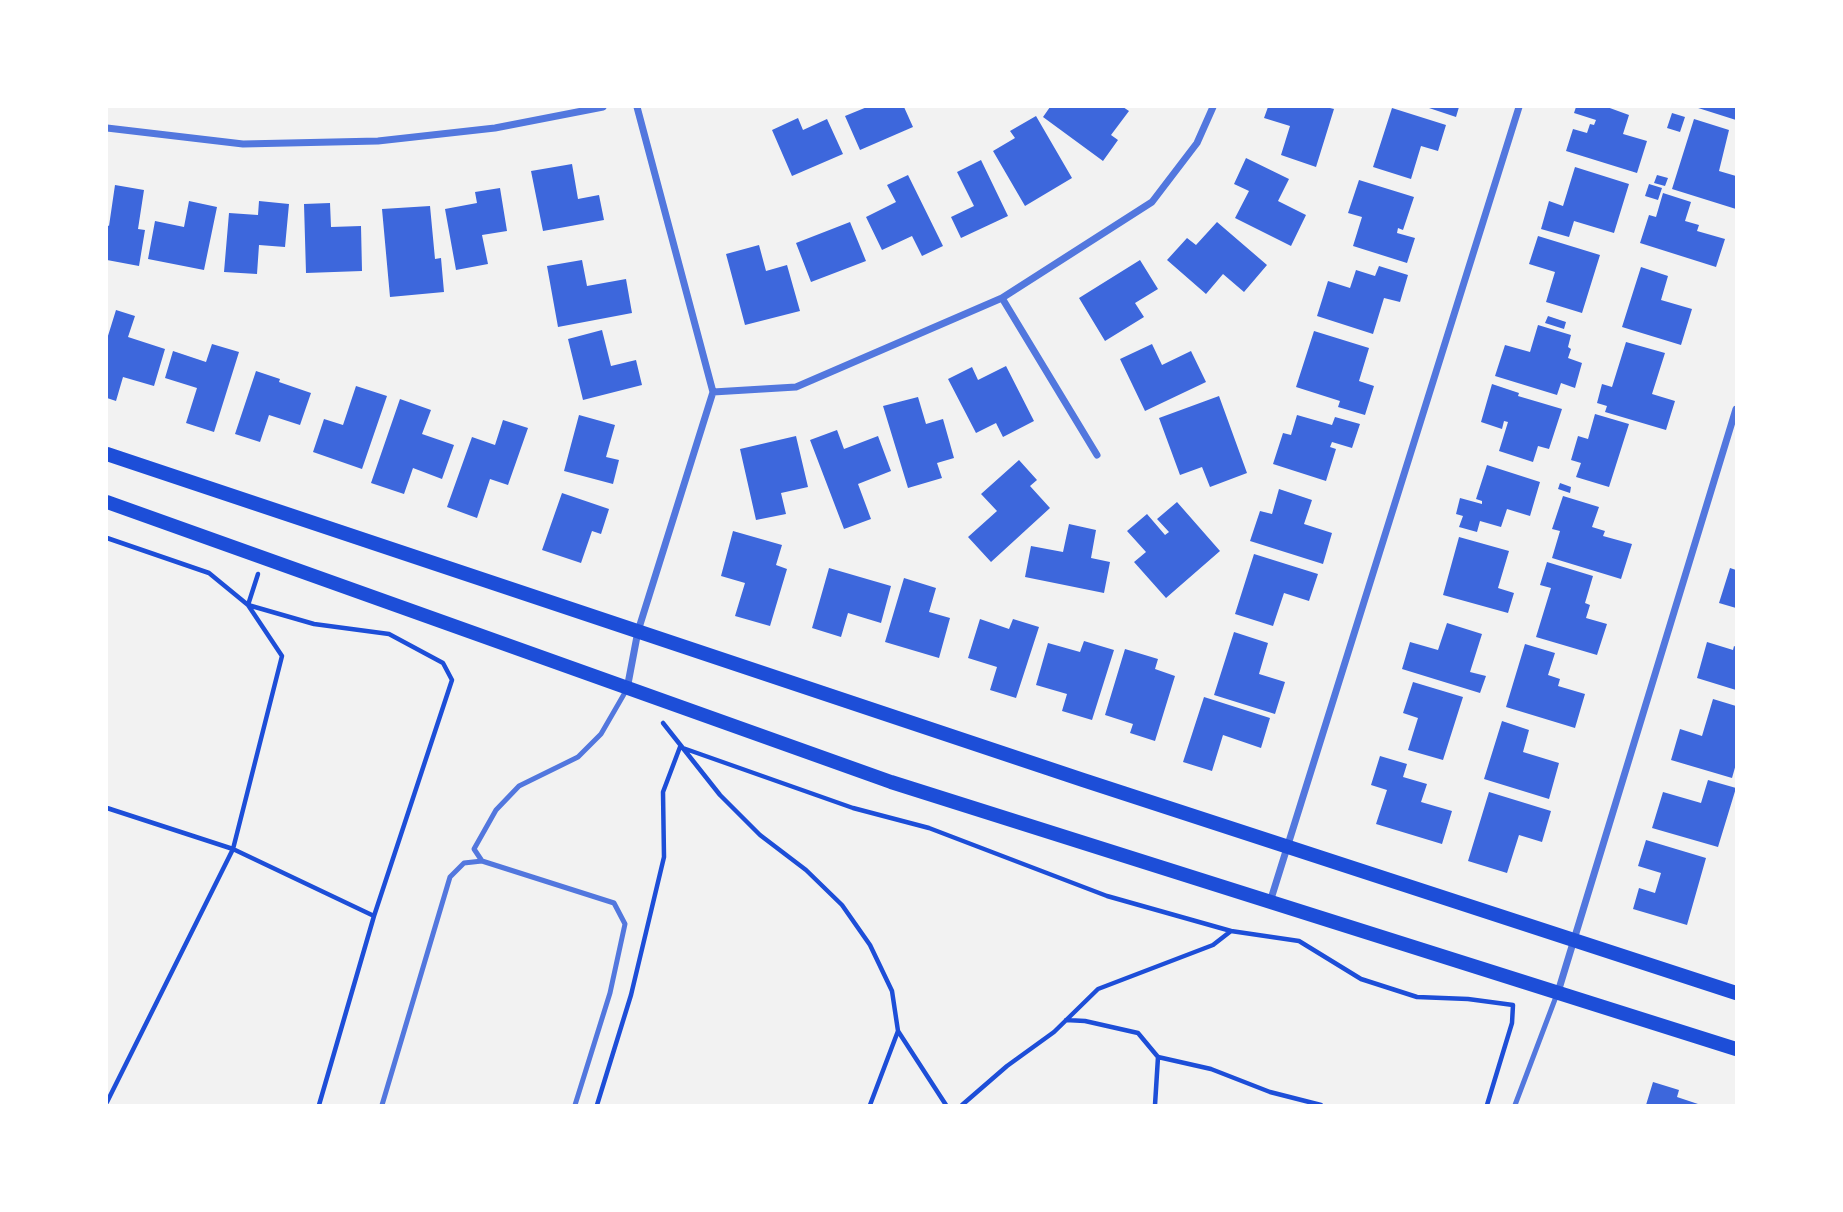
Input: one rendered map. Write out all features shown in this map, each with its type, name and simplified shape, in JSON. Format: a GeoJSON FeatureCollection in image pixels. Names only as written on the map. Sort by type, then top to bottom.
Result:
{"type":"FeatureCollection","features":[{"type":"Feature","properties":{"kind":"main road"},"geometry":{"type":"LineString","coordinates":[[107,454],[1736,993]]}},
{"type":"Feature","properties":{"kind":"main road"},"geometry":{"type":"LineString","coordinates":[[107,502],[891,782],[1736,1049]]}},
{"type":"Feature","properties":{"kind":"street"},"geometry":{"type":"LineString","coordinates":[[107,128],[243,144],[379,141],[495,128],[603,107]]}},
{"type":"Feature","properties":{"kind":"street"},"geometry":{"type":"LineString","coordinates":[[627,689],[638,631],[713,392],[636,107]]}},
{"type":"Feature","properties":{"kind":"street"},"geometry":{"type":"LineString","coordinates":[[713,392],[796,387],[1002,298],[1152,202],[1197,143],[1213,107]]}},
{"type":"Feature","properties":{"kind":"street"},"geometry":{"type":"LineString","coordinates":[[1270,902],[1519,107]]}},
{"type":"Feature","properties":{"kind":"street"},"geometry":{"type":"LineString","coordinates":[[1002,298],[1097,455]]}},
{"type":"Feature","properties":{"kind":"street"},"geometry":{"type":"LineString","coordinates":[[1558,992],[1736,409]]}},
{"type":"Feature","properties":{"kind":"lane"},"geometry":{"type":"LineString","coordinates":[[482,861],[474,849],[496,810],[519,786],[578,757],[601,734],[627,689]]}},
{"type":"Feature","properties":{"kind":"lane"},"geometry":{"type":"LineString","coordinates":[[382,1105],[450,877],[464,863],[482,861],[614,903],[625,924],[610,993],[575,1105]]}},
{"type":"Feature","properties":{"kind":"lane"},"geometry":{"type":"LineString","coordinates":[[1515,1105],[1558,992]]}},
{"type":"Feature","properties":{"kind":"path"},"geometry":{"type":"LineString","coordinates":[[107,538],[209,573],[248,605],[282,656],[233,849],[107,1102]]}},
{"type":"Feature","properties":{"kind":"path"},"geometry":{"type":"LineString","coordinates":[[248,605],[258,574]]}},
{"type":"Feature","properties":{"kind":"path"},"geometry":{"type":"LineString","coordinates":[[248,605],[314,624],[389,634],[443,663],[452,680],[374,916],[319,1105]]}},
{"type":"Feature","properties":{"kind":"path"},"geometry":{"type":"LineString","coordinates":[[663,723],[720,795],[760,835],[806,870],[842,905],[870,945],[892,991],[898,1031],[946,1105]]}},
{"type":"Feature","properties":{"kind":"path"},"geometry":{"type":"LineString","coordinates":[[680,747],[853,808],[942,832],[1107,896],[1231,931],[1299,941],[1361,979],[1417,997],[1468,999],[1513,1005],[1512,1023],[1487,1105]]}},
{"type":"Feature","properties":{"kind":"path"},"geometry":{"type":"LineString","coordinates":[[597,1105],[631,995],[664,857],[663,792],[680,747]]}},
{"type":"Feature","properties":{"kind":"path"},"geometry":{"type":"LineString","coordinates":[[107,808],[233,849],[374,916]]}},
{"type":"Feature","properties":{"kind":"path"},"geometry":{"type":"LineString","coordinates":[[962,1105],[1007,1066],[1054,1032],[1098,989],[1204,949],[1231,931]]}},
{"type":"Feature","properties":{"kind":"path"},"geometry":{"type":"LineString","coordinates":[[1066,1020],[1084,1021],[1138,1033],[1158,1056],[1211,1069],[1270,1093],[1321,1105]]}},
{"type":"Feature","properties":{"kind":"path"},"geometry":{"type":"LineString","coordinates":[[870,1105],[898,1031]]}},
{"type":"Feature","properties":{"kind":"path"},"geometry":{"type":"LineString","coordinates":[[1155,1105],[1158,1056]]}},
{"type":"Feature","properties":{"kind":"building"},"geometry":{"type":"Polygon","coordinates":[[[867,107],[904,107],[913,127],[860,150],[845,116],[867,107]]]}},
{"type":"Feature","properties":{"kind":"building"},"geometry":{"type":"Polygon","coordinates":[[[1050,107],[1123,107],[1129,111],[1111,135],[1118,140],[1103,161],[1043,117],[1050,107]]]}},
{"type":"Feature","properties":{"kind":"building"},"geometry":{"type":"Polygon","coordinates":[[[1268,107],[1334,109],[1316,167],[1281,155],[1290,126],[1264,118],[1268,107]]]}},
{"type":"Feature","properties":{"kind":"building"},"geometry":{"type":"Polygon","coordinates":[[[1426,107],[1459,107],[1456,117],[1426,107]]]}},
{"type":"Feature","properties":{"kind":"building"},"geometry":{"type":"Polygon","coordinates":[[[1576,107],[1607,107],[1629,115],[1623,134],[1647,141],[1637,173],[1566,151],[1573,129],[1587,133],[1590,124],[1594,125],[1596,120],[1574,113],[1576,107]]]}},
{"type":"Feature","properties":{"kind":"building"},"geometry":{"type":"Polygon","coordinates":[[[1695,107],[1736,107],[1736,120],[1695,107]]]}},
{"type":"Feature","properties":{"kind":"building"},"geometry":{"type":"Polygon","coordinates":[[[1392,108],[1446,125],[1438,151],[1421,146],[1411,179],[1373,167],[1392,108]]]}},
{"type":"Feature","properties":{"kind":"building"},"geometry":{"type":"Polygon","coordinates":[[[1672,113],[1685,117],[1680,132],[1667,128],[1672,113]]]}},
{"type":"Feature","properties":{"kind":"building"},"geometry":{"type":"Polygon","coordinates":[[[1036,116],[1072,178],[1025,206],[993,151],[1015,138],[1010,131],[1036,116]]]}},
{"type":"Feature","properties":{"kind":"building"},"geometry":{"type":"Polygon","coordinates":[[[798,118],[803,130],[827,119],[843,154],[792,176],[772,130],[798,118]]]}},
{"type":"Feature","properties":{"kind":"building"},"geometry":{"type":"Polygon","coordinates":[[[1694,119],[1729,130],[1719,171],[1736,176],[1736,209],[1672,189],[1694,119]]]}},
{"type":"Feature","properties":{"kind":"building"},"geometry":{"type":"Polygon","coordinates":[[[1246,158],[1289,179],[1278,201],[1306,215],[1291,246],[1235,218],[1249,191],[1234,184],[1246,158]]]}},
{"type":"Feature","properties":{"kind":"building"},"geometry":{"type":"Polygon","coordinates":[[[981,160],[1008,216],[961,238],[951,217],[974,206],[957,172],[981,160]]]}},
{"type":"Feature","properties":{"kind":"building"},"geometry":{"type":"Polygon","coordinates":[[[572,164],[578,199],[599,195],[604,220],[543,231],[531,171],[572,164]]]}},
{"type":"Feature","properties":{"kind":"building"},"geometry":{"type":"Polygon","coordinates":[[[1575,167],[1629,184],[1614,233],[1574,221],[1569,237],[1541,229],[1549,201],[1563,206],[1575,167]]]}},
{"type":"Feature","properties":{"kind":"building"},"geometry":{"type":"Polygon","coordinates":[[[908,175],[943,246],[922,256],[912,236],[882,250],[866,217],[896,202],[887,185],[908,175]]]}},
{"type":"Feature","properties":{"kind":"building"},"geometry":{"type":"Polygon","coordinates":[[[1657,175],[1668,178],[1665,186],[1654,183],[1657,175]]]}},
{"type":"Feature","properties":{"kind":"building"},"geometry":{"type":"Polygon","coordinates":[[[1359,180],[1414,197],[1403,230],[1398,228],[1397,233],[1415,238],[1407,263],[1353,246],[1362,217],[1348,213],[1359,180]]]}},
{"type":"Feature","properties":{"kind":"building"},"geometry":{"type":"Polygon","coordinates":[[[1649,184],[1662,188],[1658,200],[1645,196],[1649,184]]]}},
{"type":"Feature","properties":{"kind":"building"},"geometry":{"type":"Polygon","coordinates":[[[115,185],[144,190],[138,229],[145,230],[139,266],[107,260],[107,225],[109,226],[115,185]]]}},
{"type":"Feature","properties":{"kind":"building"},"geometry":{"type":"Polygon","coordinates":[[[500,188],[507,231],[482,235],[488,264],[456,270],[445,209],[477,203],[475,192],[500,188]]]}},
{"type":"Feature","properties":{"kind":"building"},"geometry":{"type":"Polygon","coordinates":[[[1663,193],[1691,202],[1685,221],[1699,225],[1697,231],[1725,239],[1716,267],[1640,243],[1649,215],[1656,217],[1663,193]]]}},
{"type":"Feature","properties":{"kind":"building"},"geometry":{"type":"Polygon","coordinates":[[[189,201],[217,207],[204,270],[148,259],[155,221],[184,227],[189,201]]]}},
{"type":"Feature","properties":{"kind":"building"},"geometry":{"type":"Polygon","coordinates":[[[259,201],[289,204],[285,247],[259,245],[257,274],[224,272],[229,213],[258,215],[259,201]]]}},
{"type":"Feature","properties":{"kind":"building"},"geometry":{"type":"Polygon","coordinates":[[[330,203],[331,227],[361,226],[362,271],[306,273],[304,204],[330,203]]]}},
{"type":"Feature","properties":{"kind":"building"},"geometry":{"type":"Polygon","coordinates":[[[430,206],[435,259],[441,258],[444,292],[390,297],[382,209],[430,206]]]}},
{"type":"Feature","properties":{"kind":"building"},"geometry":{"type":"Polygon","coordinates":[[[850,222],[866,261],[811,282],[796,243],[850,222]]]}},
{"type":"Feature","properties":{"kind":"building"},"geometry":{"type":"Polygon","coordinates":[[[1217,222],[1267,265],[1244,292],[1223,274],[1206,294],[1167,260],[1187,238],[1196,245],[1217,222]]]}},
{"type":"Feature","properties":{"kind":"building"},"geometry":{"type":"Polygon","coordinates":[[[1538,236],[1600,255],[1582,313],[1546,302],[1555,272],[1529,264],[1538,236]]]}},
{"type":"Feature","properties":{"kind":"building"},"geometry":{"type":"Polygon","coordinates":[[[759,245],[766,271],[787,265],[800,311],[745,325],[726,254],[759,245]]]}},
{"type":"Feature","properties":{"kind":"building"},"geometry":{"type":"Polygon","coordinates":[[[582,260],[587,286],[626,279],[632,313],[558,327],[547,266],[582,260]]]}},
{"type":"Feature","properties":{"kind":"building"},"geometry":{"type":"Polygon","coordinates":[[[1140,260],[1158,289],[1135,303],[1144,317],[1105,341],[1079,298],[1140,260]]]}},
{"type":"Feature","properties":{"kind":"building"},"geometry":{"type":"Polygon","coordinates":[[[1379,266],[1408,275],[1400,302],[1384,298],[1373,334],[1317,316],[1328,281],[1350,288],[1356,270],[1375,276],[1379,266]]]}},
{"type":"Feature","properties":{"kind":"building"},"geometry":{"type":"Polygon","coordinates":[[[1641,267],[1668,276],[1661,300],[1692,309],[1681,345],[1622,327],[1641,267]]]}},
{"type":"Feature","properties":{"kind":"building"},"geometry":{"type":"Polygon","coordinates":[[[116,310],[135,316],[128,337],[165,349],[154,386],[123,377],[116,401],[107,398],[107,339],[116,310]]]}},
{"type":"Feature","properties":{"kind":"building"},"geometry":{"type":"Polygon","coordinates":[[[1548,316],[1566,322],[1564,329],[1545,323],[1548,316]]]}},
{"type":"Feature","properties":{"kind":"building"},"geometry":{"type":"Polygon","coordinates":[[[1538,325],[1571,335],[1568,358],[1582,363],[1575,388],[1561,383],[1557,395],[1495,376],[1505,345],[1530,352],[1538,325]]]}},
{"type":"Feature","properties":{"kind":"building"},"geometry":{"type":"Polygon","coordinates":[[[602,330],[611,366],[636,360],[642,385],[583,400],[568,339],[602,330]]]}},
{"type":"Feature","properties":{"kind":"building"},"geometry":{"type":"Polygon","coordinates":[[[1314,331],[1369,348],[1359,381],[1374,386],[1365,415],[1338,407],[1340,401],[1296,387],[1314,331]]]}},
{"type":"Feature","properties":{"kind":"building"},"geometry":{"type":"Polygon","coordinates":[[[1626,342],[1665,353],[1652,394],[1675,401],[1666,430],[1605,412],[1607,406],[1597,403],[1602,384],[1612,387],[1626,342]]]}},
{"type":"Feature","properties":{"kind":"building"},"geometry":{"type":"Polygon","coordinates":[[[212,344],[239,352],[214,432],[186,423],[197,388],[165,378],[173,351],[206,362],[212,344]]]}},
{"type":"Feature","properties":{"kind":"building"},"geometry":{"type":"Polygon","coordinates":[[[1152,344],[1162,365],[1191,351],[1206,382],[1145,411],[1120,359],[1152,344]]]}},
{"type":"Feature","properties":{"kind":"building"},"geometry":{"type":"Polygon","coordinates":[[[1006,366],[1034,421],[1003,437],[996,423],[976,433],[948,379],[972,367],[978,380],[1006,366]]]}},
{"type":"Feature","properties":{"kind":"building"},"geometry":{"type":"Polygon","coordinates":[[[256,371],[311,393],[300,425],[269,415],[260,442],[235,434],[256,371]]]}},
{"type":"Feature","properties":{"kind":"building"},"geometry":{"type":"Polygon","coordinates":[[[1492,384],[1519,393],[1518,396],[1562,409],[1549,449],[1538,446],[1533,462],[1499,451],[1508,422],[1504,421],[1502,429],[1481,422],[1492,384]]]}},
{"type":"Feature","properties":{"kind":"building"},"geometry":{"type":"Polygon","coordinates":[[[356,386],[387,396],[362,469],[313,452],[324,419],[343,425],[356,386]]]}},
{"type":"Feature","properties":{"kind":"building"},"geometry":{"type":"Polygon","coordinates":[[[1219,396],[1247,473],[1210,487],[1202,467],[1180,475],[1159,418],[1219,396]]]}},
{"type":"Feature","properties":{"kind":"building"},"geometry":{"type":"Polygon","coordinates":[[[918,397],[926,424],[943,419],[954,458],[937,463],[942,478],[908,488],[883,406],[918,397]]]}},
{"type":"Feature","properties":{"kind":"building"},"geometry":{"type":"Polygon","coordinates":[[[400,399],[431,410],[422,434],[454,445],[442,479],[413,468],[404,494],[371,483],[400,399]]]}},
{"type":"Feature","properties":{"kind":"building"},"geometry":{"type":"Polygon","coordinates":[[[1595,414],[1629,424],[1609,487],[1576,477],[1581,463],[1571,460],[1578,436],[1588,439],[1595,414]]]}},
{"type":"Feature","properties":{"kind":"building"},"geometry":{"type":"Polygon","coordinates":[[[579,415],[615,425],[606,457],[619,460],[613,484],[564,471],[579,415]]]}},
{"type":"Feature","properties":{"kind":"building"},"geometry":{"type":"Polygon","coordinates":[[[1297,415],[1332,425],[1335,417],[1360,424],[1352,448],[1332,442],[1330,447],[1336,449],[1326,481],[1273,464],[1283,433],[1291,435],[1297,415]]]}},
{"type":"Feature","properties":{"kind":"building"},"geometry":{"type":"Polygon","coordinates":[[[503,420],[528,428],[508,485],[490,479],[477,518],[447,507],[472,437],[495,445],[503,420]]]}},
{"type":"Feature","properties":{"kind":"building"},"geometry":{"type":"Polygon","coordinates":[[[837,430],[844,449],[878,436],[891,471],[858,484],[871,519],[844,529],[810,440],[837,430]]]}},
{"type":"Feature","properties":{"kind":"building"},"geometry":{"type":"Polygon","coordinates":[[[796,436],[808,487],[781,493],[786,514],[756,520],[740,449],[796,436]]]}},
{"type":"Feature","properties":{"kind":"building"},"geometry":{"type":"Polygon","coordinates":[[[1019,460],[1037,480],[1030,486],[1050,508],[991,562],[968,537],[997,511],[981,494],[1019,460]]]}},
{"type":"Feature","properties":{"kind":"building"},"geometry":{"type":"Polygon","coordinates":[[[1487,465],[1540,482],[1530,516],[1507,509],[1501,527],[1480,521],[1477,532],[1459,527],[1463,516],[1456,514],[1460,498],[1482,504],[1482,501],[1476,499],[1487,465]]]}},
{"type":"Feature","properties":{"kind":"building"},"geometry":{"type":"Polygon","coordinates":[[[1560,483],[1571,487],[1570,493],[1558,489],[1560,483]]]}},
{"type":"Feature","properties":{"kind":"building"},"geometry":{"type":"Polygon","coordinates":[[[1279,489],[1312,500],[1304,524],[1332,533],[1323,564],[1250,541],[1260,511],[1272,514],[1279,489]]]}},
{"type":"Feature","properties":{"kind":"building"},"geometry":{"type":"Polygon","coordinates":[[[562,493],[609,509],[601,534],[592,531],[581,563],[542,550],[562,493]]]}},
{"type":"Feature","properties":{"kind":"building"},"geometry":{"type":"Polygon","coordinates":[[[1563,496],[1599,507],[1592,527],[1605,531],[1603,536],[1632,544],[1621,579],[1552,558],[1560,531],[1552,529],[1563,496]]]}},
{"type":"Feature","properties":{"kind":"building"},"geometry":{"type":"Polygon","coordinates":[[[1177,502],[1220,551],[1166,598],[1134,562],[1146,552],[1127,531],[1147,514],[1165,535],[1169,532],[1157,519],[1177,502]]]}},
{"type":"Feature","properties":{"kind":"building"},"geometry":{"type":"Polygon","coordinates":[[[1069,524],[1096,530],[1091,558],[1110,562],[1104,593],[1025,577],[1031,546],[1063,552],[1069,524]]]}},
{"type":"Feature","properties":{"kind":"building"},"geometry":{"type":"Polygon","coordinates":[[[733,531],[782,545],[776,565],[787,569],[770,626],[735,616],[745,583],[721,576],[733,531]]]}},
{"type":"Feature","properties":{"kind":"building"},"geometry":{"type":"Polygon","coordinates":[[[1459,537],[1509,551],[1498,588],[1514,593],[1508,613],[1443,595],[1459,537]]]}},
{"type":"Feature","properties":{"kind":"building"},"geometry":{"type":"Polygon","coordinates":[[[1254,554],[1318,574],[1309,601],[1284,593],[1273,626],[1235,614],[1254,554]]]}},
{"type":"Feature","properties":{"kind":"building"},"geometry":{"type":"Polygon","coordinates":[[[1547,562],[1593,576],[1585,603],[1590,605],[1586,618],[1607,624],[1597,655],[1536,637],[1551,588],[1540,585],[1547,562]]]}},
{"type":"Feature","properties":{"kind":"building"},"geometry":{"type":"Polygon","coordinates":[[[829,568],[891,586],[881,623],[848,613],[841,637],[812,628],[829,568]]]}},
{"type":"Feature","properties":{"kind":"building"},"geometry":{"type":"Polygon","coordinates":[[[1730,568],[1736,570],[1736,608],[1719,603],[1730,568]]]}},
{"type":"Feature","properties":{"kind":"building"},"geometry":{"type":"Polygon","coordinates":[[[904,578],[936,588],[929,612],[950,618],[939,658],[885,642],[904,578]]]}},
{"type":"Feature","properties":{"kind":"building"},"geometry":{"type":"Polygon","coordinates":[[[980,619],[1009,629],[1013,619],[1039,627],[1016,698],[990,690],[997,667],[968,658],[980,619]]]}},
{"type":"Feature","properties":{"kind":"building"},"geometry":{"type":"Polygon","coordinates":[[[1447,623],[1482,634],[1470,672],[1486,676],[1480,693],[1402,669],[1410,642],[1438,650],[1447,623]]]}},
{"type":"Feature","properties":{"kind":"building"},"geometry":{"type":"Polygon","coordinates":[[[1234,632],[1268,643],[1259,674],[1285,682],[1275,714],[1214,695],[1234,632]]]}},
{"type":"Feature","properties":{"kind":"building"},"geometry":{"type":"Polygon","coordinates":[[[1084,641],[1114,650],[1092,720],[1062,711],[1067,694],[1036,685],[1048,643],[1080,652],[1084,641]]]}},
{"type":"Feature","properties":{"kind":"building"},"geometry":{"type":"Polygon","coordinates":[[[1707,642],[1733,650],[1734,646],[1736,647],[1736,690],[1697,678],[1707,642]]]}},
{"type":"Feature","properties":{"kind":"building"},"geometry":{"type":"Polygon","coordinates":[[[1525,644],[1555,653],[1548,675],[1560,679],[1558,686],[1585,694],[1575,728],[1506,707],[1525,644]]]}},
{"type":"Feature","properties":{"kind":"building"},"geometry":{"type":"Polygon","coordinates":[[[1125,649],[1158,659],[1155,669],[1175,676],[1155,741],[1130,733],[1133,724],[1105,715],[1125,649]]]}},
{"type":"Feature","properties":{"kind":"building"},"geometry":{"type":"Polygon","coordinates":[[[1413,682],[1463,697],[1443,760],[1408,750],[1418,718],[1403,713],[1413,682]]]}},
{"type":"Feature","properties":{"kind":"building"},"geometry":{"type":"Polygon","coordinates":[[[1204,697],[1270,718],[1261,748],[1223,735],[1212,771],[1183,762],[1204,697]]]}},
{"type":"Feature","properties":{"kind":"building"},"geometry":{"type":"Polygon","coordinates":[[[1713,699],[1736,706],[1736,764],[1732,778],[1671,760],[1680,729],[1702,736],[1713,699]]]}},
{"type":"Feature","properties":{"kind":"building"},"geometry":{"type":"Polygon","coordinates":[[[1502,721],[1529,730],[1523,752],[1559,763],[1549,799],[1484,779],[1502,721]]]}},
{"type":"Feature","properties":{"kind":"building"},"geometry":{"type":"Polygon","coordinates":[[[1380,756],[1407,764],[1403,777],[1427,784],[1421,802],[1452,811],[1442,844],[1376,824],[1387,790],[1371,785],[1380,756]]]}},
{"type":"Feature","properties":{"kind":"building"},"geometry":{"type":"Polygon","coordinates":[[[1708,780],[1736,788],[1718,847],[1652,828],[1663,792],[1701,803],[1708,780]]]}},
{"type":"Feature","properties":{"kind":"building"},"geometry":{"type":"Polygon","coordinates":[[[1489,792],[1551,811],[1542,842],[1519,835],[1507,873],[1468,861],[1489,792]]]}},
{"type":"Feature","properties":{"kind":"building"},"geometry":{"type":"Polygon","coordinates":[[[1646,840],[1706,858],[1687,925],[1633,909],[1639,888],[1655,893],[1661,873],[1638,866],[1646,840]]]}},
{"type":"Feature","properties":{"kind":"building"},"geometry":{"type":"Polygon","coordinates":[[[1653,1082],[1679,1090],[1677,1097],[1701,1105],[1646,1105],[1653,1082]]]}}]}
